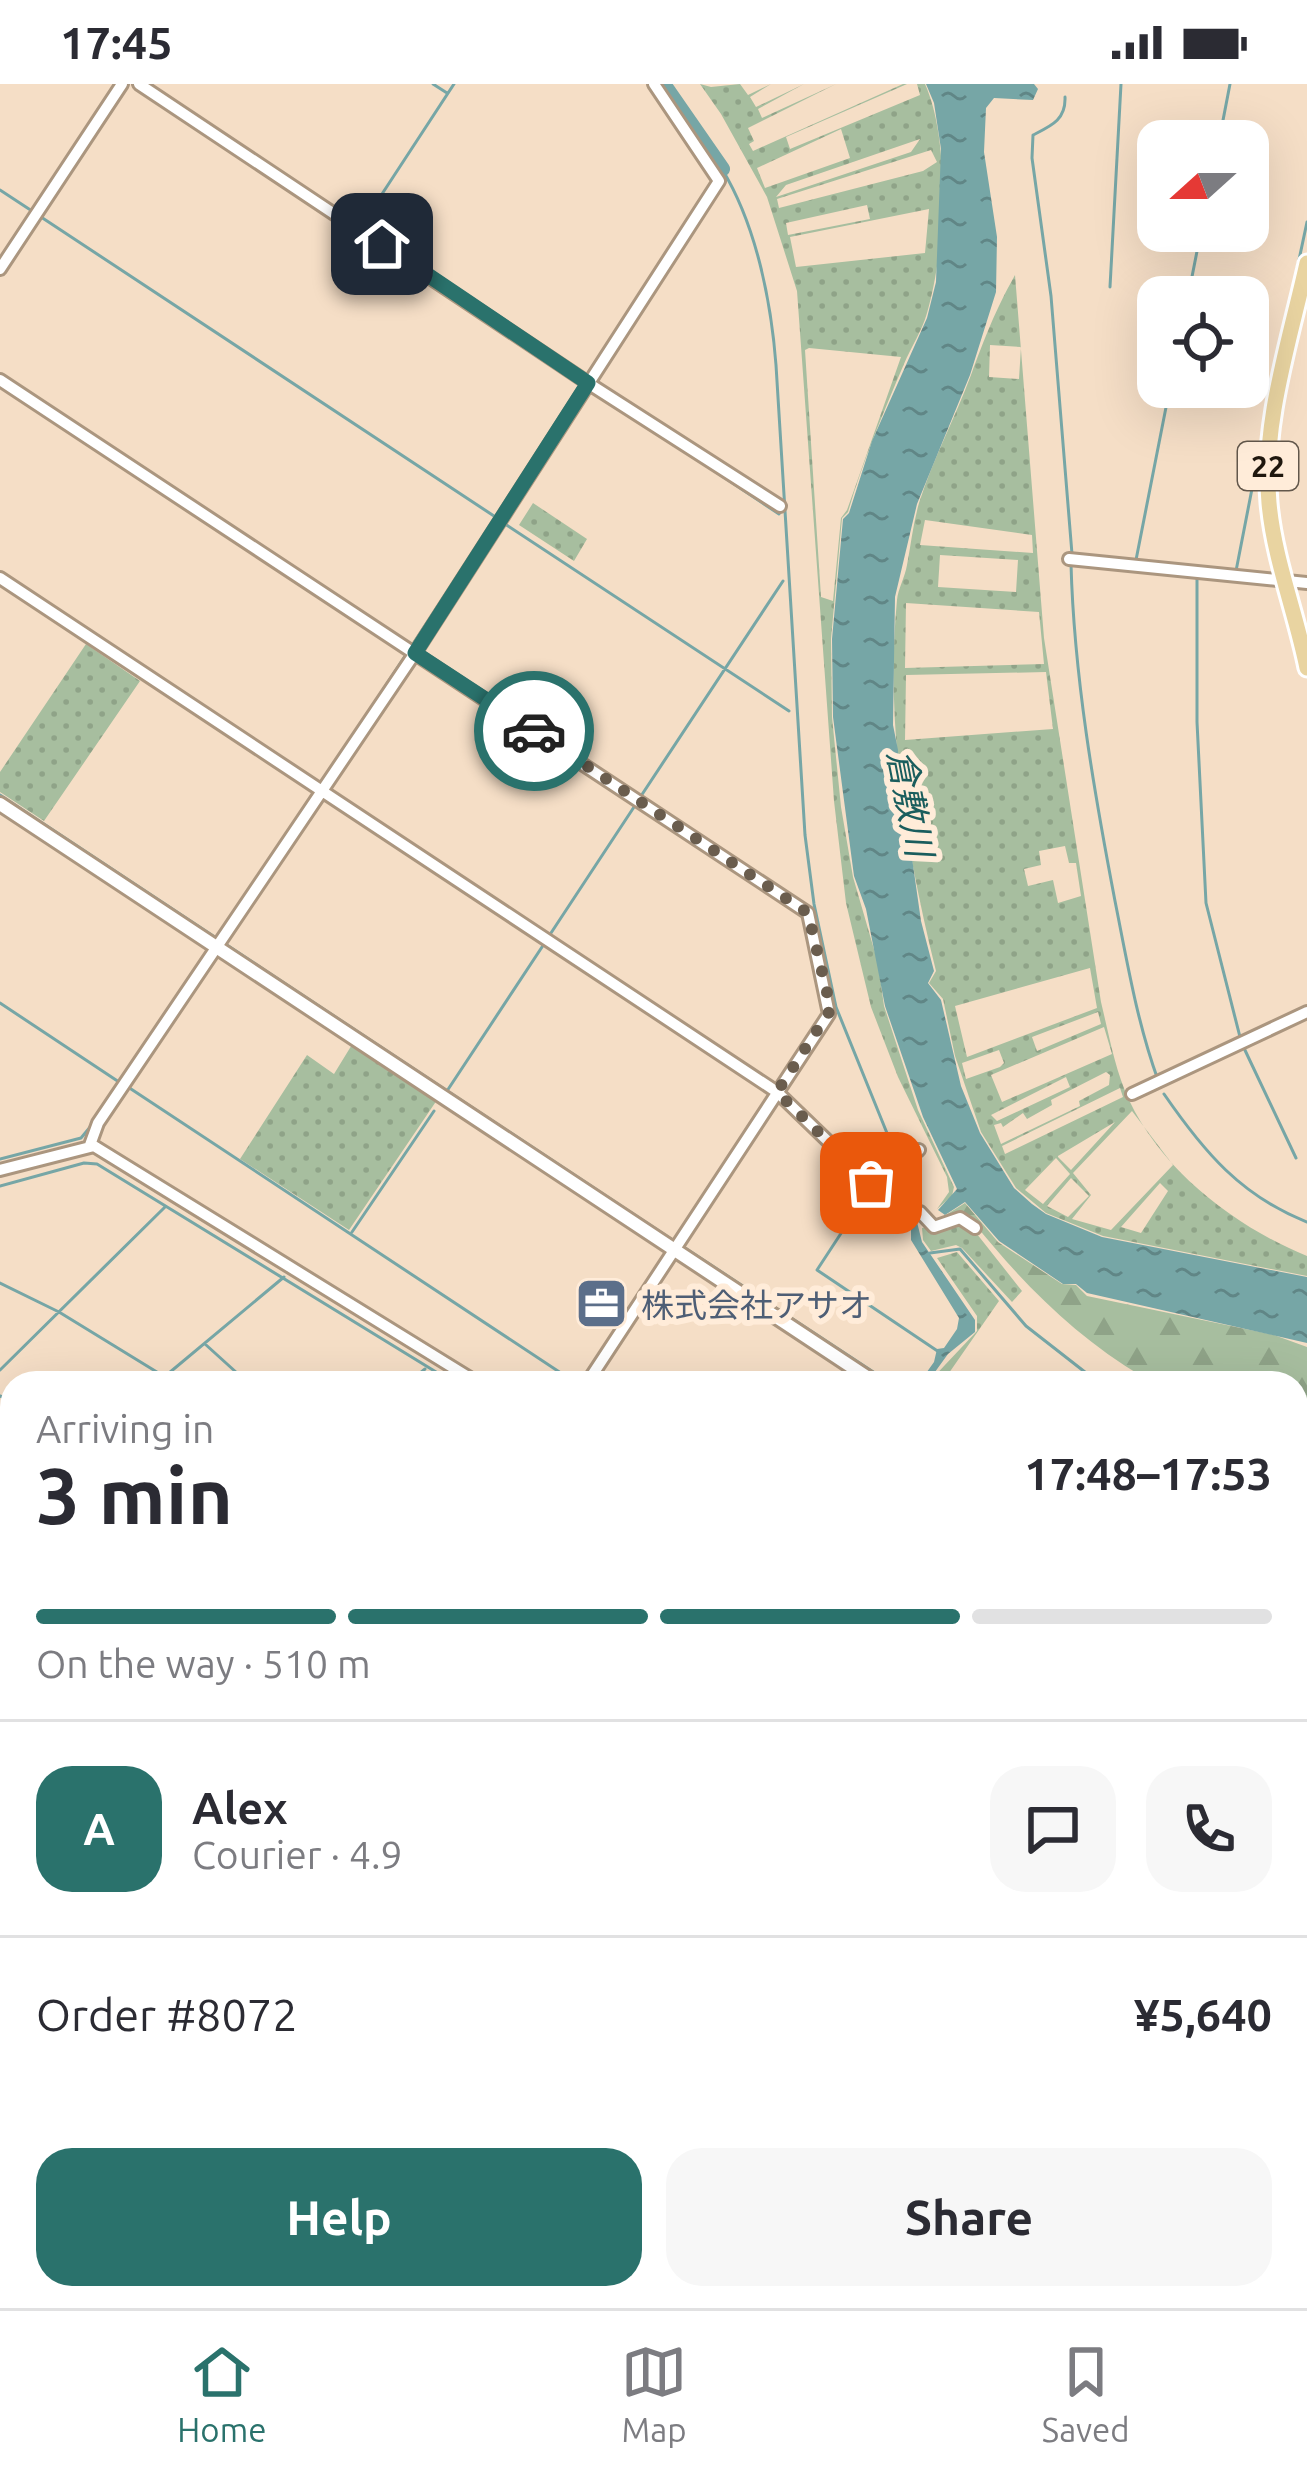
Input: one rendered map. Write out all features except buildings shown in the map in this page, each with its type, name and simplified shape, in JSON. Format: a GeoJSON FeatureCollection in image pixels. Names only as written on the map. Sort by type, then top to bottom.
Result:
{"type":"FeatureCollection","features":[{"type":"Feature","properties":{"kind":"main road","name":"22"},"geometry":{"type":"LineString","coordinates":[[1307,262],[1268,461],[1269,509],[1307,668]]}},
{"type":"Feature","properties":{"kind":"street"},"geometry":{"type":"LineString","coordinates":[[0,269],[122,84]]}},
{"type":"Feature","properties":{"kind":"street"},"geometry":{"type":"LineString","coordinates":[[139,84],[780,506]]}},
{"type":"Feature","properties":{"kind":"street"},"geometry":{"type":"LineString","coordinates":[[90,1145],[98,1123],[320,793],[719,181],[654,84]]}},
{"type":"Feature","properties":{"kind":"street"},"geometry":{"type":"LineString","coordinates":[[0,380],[808,913],[831,1009],[595,1371]]}},
{"type":"Feature","properties":{"kind":"street"},"geometry":{"type":"LineString","coordinates":[[1072,560],[1307,583]]}},
{"type":"Feature","properties":{"kind":"street"},"geometry":{"type":"LineString","coordinates":[[0,578],[777,1092],[895,1206],[920,1212],[937,1227],[960,1218],[975,1228]]}},
{"type":"Feature","properties":{"kind":"street"},"geometry":{"type":"LineString","coordinates":[[0,805],[220,944],[858,1371]]}},
{"type":"Feature","properties":{"kind":"street"},"geometry":{"type":"LineString","coordinates":[[1132,1094],[1307,1012]]}},
{"type":"Feature","properties":{"kind":"street"},"geometry":{"type":"LineString","coordinates":[[0,1170],[90,1145],[458,1371]]}},
{"type":"Feature","properties":{"kind":"street"},"geometry":{"type":"LineString","coordinates":[[874,1185],[920,1150]]}},
{"type":"Feature","properties":{"kind":"green space"},"geometry":{"type":"Polygon","coordinates":[[[700,84],[740,84],[748,95],[771,84],[750,97],[756,107],[804,84],[758,109],[762,118],[836,84],[748,128],[753,151],[907,84],[786,137],[790,149],[920,95],[917,84],[925,84],[939,136],[941,229],[933,288],[925,320],[881,419],[848,512],[842,518],[831,639],[832,717],[853,877],[878,963],[884,1006],[918,1110],[954,1187],[952,1196],[937,1209],[949,1192],[947,1177],[898,1077],[871,1007],[846,903],[834,801],[797,291],[767,197],[700,84]],[[841,129],[757,168],[765,188],[850,158],[841,129]],[[920,139],[786,185],[776,197],[911,152],[920,139]],[[931,150],[777,199],[779,208],[923,171],[937,162],[931,150]],[[867,205],[786,223],[788,235],[870,219],[867,205]],[[929,209],[790,237],[796,267],[925,253],[929,209]],[[805,350],[821,597],[833,601],[841,518],[901,357],[805,350]]]}},
{"type":"Feature","properties":{"kind":"green space"},"geometry":{"type":"Polygon","coordinates":[[[1015,275],[1021,347],[990,345],[989,377],[1019,379],[1021,349],[1044,638],[1101,1002],[1120,1077],[1143,1126],[1132,1111],[1073,1173],[1091,1195],[1072,1219],[1111,1230],[1173,1165],[1167,1158],[1228,1213],[1307,1256],[1307,1276],[1103,1236],[1046,1213],[1016,1188],[981,1132],[955,1056],[943,999],[929,983],[936,971],[907,833],[896,740],[897,600],[925,487],[1015,275]],[[925,520],[920,545],[1033,553],[1032,535],[925,520]],[[940,555],[938,587],[1016,592],[1018,560],[940,555]],[[906,603],[905,668],[1044,664],[1039,612],[906,603]],[[1046,672],[906,675],[905,740],[1053,729],[1046,672]],[[1065,846],[1039,851],[1041,865],[1024,869],[1028,886],[1053,880],[1058,903],[1081,896],[1076,863],[1069,863],[1065,846]],[[1090,968],[955,1006],[967,1057],[1097,1008],[1090,968]],[[1098,1012],[1032,1037],[1037,1051],[1101,1024],[1098,1012]],[[1104,1027],[991,1075],[1002,1102],[1112,1054],[1104,1027]],[[999,1050],[962,1063],[966,1079],[1004,1063],[999,1050]],[[1106,1072],[1051,1100],[1052,1105],[1027,1119],[1023,1113],[1003,1127],[994,1125],[1001,1144],[1080,1106],[1079,1101],[1109,1085],[1110,1075],[1106,1072]],[[1066,1077],[991,1115],[997,1121],[1070,1087],[1066,1077]],[[1120,1088],[1002,1146],[1005,1154],[1123,1097],[1120,1088]],[[1115,1122],[1058,1156],[1071,1170],[1115,1122]],[[1056,1158],[1025,1190],[1043,1204],[1070,1174],[1056,1158]],[[1071,1178],[1047,1206],[1068,1217],[1089,1196],[1071,1178]],[[1160,1183],[1121,1227],[1141,1233],[1168,1191],[1160,1183]]]}},
{"type":"Feature","properties":{"kind":"green space"},"geometry":{"type":"Polygon","coordinates":[[[533,503],[587,539],[574,561],[519,525],[533,503]]]}},
{"type":"Feature","properties":{"kind":"green space"},"geometry":{"type":"Polygon","coordinates":[[[86,644],[140,681],[44,821],[0,792],[0,772],[86,644]]]}},
{"type":"Feature","properties":{"kind":"green space"},"geometry":{"type":"Polygon","coordinates":[[[353,1043],[437,1100],[349,1230],[240,1159],[307,1055],[334,1074],[353,1043]]]}},
{"type":"Feature","properties":{"kind":"green space"},"geometry":{"type":"Polygon","coordinates":[[[965,1203],[998,1242],[1062,1284],[1076,1285],[1087,1296],[1274,1335],[1307,1347],[1307,1371],[1134,1371],[1052,1308],[974,1223],[941,1218],[965,1203]]]}},
{"type":"Feature","properties":{"kind":"green space"},"geometry":{"type":"Polygon","coordinates":[[[954,1221],[973,1229],[1022,1291],[1012,1302],[962,1248],[931,1251],[923,1240],[922,1228],[954,1221]]]}},
{"type":"Feature","properties":{"kind":"green space"},"geometry":{"type":"Polygon","coordinates":[[[957,1252],[999,1301],[950,1371],[939,1371],[977,1331],[977,1316],[937,1258],[957,1252]]]}},
{"type":"Feature","properties":{"kind":"water"},"geometry":{"type":"Polygon","coordinates":[[[926,84],[1034,84],[1038,89],[1033,100],[994,98],[986,108],[984,152],[997,237],[996,292],[970,375],[917,504],[895,597],[893,725],[900,813],[934,971],[928,983],[941,1000],[961,1086],[980,1133],[1014,1188],[1046,1214],[1102,1237],[1307,1277],[1307,1343],[1087,1293],[1076,1284],[1063,1284],[999,1241],[965,1202],[945,1215],[938,1210],[957,1189],[923,1117],[885,1006],[866,909],[854,876],[833,717],[832,639],[843,519],[927,318],[936,282],[941,149],[926,84]]]}},
{"type":"Feature","properties":{"kind":"water"},"geometry":{"type":"Polygon","coordinates":[[[917,1222],[922,1242],[975,1320],[975,1332],[936,1371],[928,1371],[937,1349],[944,1348],[957,1329],[959,1318],[911,1240],[911,1228],[917,1222]]]}},
{"type":"Feature","properties":{"kind":"waterway"},"geometry":{"type":"LineString","coordinates":[[114,106],[128,84]]}},
{"type":"Feature","properties":{"kind":"waterway"},"geometry":{"type":"LineString","coordinates":[[433,84],[447,93]]}},
{"type":"Feature","properties":{"kind":"waterway"},"geometry":{"type":"LineString","coordinates":[[382,194],[454,84]]}},
{"type":"Feature","properties":{"kind":"waterway"},"geometry":{"type":"LineString","coordinates":[[663,84],[722,169]]}},
{"type":"Feature","properties":{"kind":"waterway"},"geometry":{"type":"LineString","coordinates":[[1110,287],[1121,84]]}},
{"type":"Feature","properties":{"kind":"waterway"},"geometry":{"type":"LineString","coordinates":[[1223,120],[1230,84]]}},
{"type":"Feature","properties":{"kind":"waterway"},"geometry":{"type":"LineString","coordinates":[[1065,97],[1060,117],[1033,135],[1032,158],[1051,296],[1072,554]]}},
{"type":"Feature","properties":{"kind":"waterway"},"geometry":{"type":"LineString","coordinates":[[722,169],[753,238],[770,315],[805,835],[836,1007],[891,1143],[891,1156],[881,1173]]}},
{"type":"Feature","properties":{"kind":"waterway"},"geometry":{"type":"LineString","coordinates":[[0,190],[32,211]]}},
{"type":"Feature","properties":{"kind":"waterway"},"geometry":{"type":"LineString","coordinates":[[41,217],[497,518]]}},
{"type":"Feature","properties":{"kind":"waterway"},"geometry":{"type":"LineString","coordinates":[[1289,307],[1307,222]]}},
{"type":"Feature","properties":{"kind":"waterway"},"geometry":{"type":"LineString","coordinates":[[1192,276],[1197,252]]}},
{"type":"Feature","properties":{"kind":"waterway"},"geometry":{"type":"LineString","coordinates":[[515,488],[581,385]]}},
{"type":"Feature","properties":{"kind":"waterway"},"geometry":{"type":"LineString","coordinates":[[1136,560],[1166,408]]}},
{"type":"Feature","properties":{"kind":"waterway"},"geometry":{"type":"LineString","coordinates":[[1236,571],[1265,422]]}},
{"type":"Feature","properties":{"kind":"waterway"},"geometry":{"type":"LineString","coordinates":[[671,442],[779,514]]}},
{"type":"Feature","properties":{"kind":"waterway"},"geometry":{"type":"LineString","coordinates":[[331,769],[497,516]]}},
{"type":"Feature","properties":{"kind":"waterway"},"geometry":{"type":"LineString","coordinates":[[505,524],[789,711]]}},
{"type":"Feature","properties":{"kind":"waterway"},"geometry":{"type":"LineString","coordinates":[[1071,564],[1081,691],[1100,818],[1133,991],[1158,1080]]}},
{"type":"Feature","properties":{"kind":"waterway"},"geometry":{"type":"LineString","coordinates":[[1197,577],[1197,722],[1206,903],[1240,1037]]}},
{"type":"Feature","properties":{"kind":"waterway"},"geometry":{"type":"LineString","coordinates":[[641,796],[783,581]]}},
{"type":"Feature","properties":{"kind":"waterway"},"geometry":{"type":"LineString","coordinates":[[298,818],[315,791]]}},
{"type":"Feature","properties":{"kind":"waterway"},"geometry":{"type":"LineString","coordinates":[[0,795],[674,1241]]}},
{"type":"Feature","properties":{"kind":"waterway"},"geometry":{"type":"LineString","coordinates":[[549,936],[636,804]]}},
{"type":"Feature","properties":{"kind":"waterway"},"geometry":{"type":"LineString","coordinates":[[447,1091],[544,944]]}},
{"type":"Feature","properties":{"kind":"waterway"},"geometry":{"type":"LineString","coordinates":[[0,1003],[119,1082]]}},
{"type":"Feature","properties":{"kind":"waterway"},"geometry":{"type":"LineString","coordinates":[[1243,1046],[1296,1158]]}},
{"type":"Feature","properties":{"kind":"waterway"},"geometry":{"type":"LineString","coordinates":[[128,1087],[558,1371]]}},
{"type":"Feature","properties":{"kind":"waterway"},"geometry":{"type":"LineString","coordinates":[[1164,1094],[1226,1170],[1262,1199],[1307,1222]]}},
{"type":"Feature","properties":{"kind":"waterway"},"geometry":{"type":"LineString","coordinates":[[352,1232],[434,1111]]}},
{"type":"Feature","properties":{"kind":"waterway"},"geometry":{"type":"LineString","coordinates":[[0,1159],[81,1138],[91,1126]]}},
{"type":"Feature","properties":{"kind":"waterway"},"geometry":{"type":"LineString","coordinates":[[0,1186],[84,1163],[97,1164],[434,1371]]}},
{"type":"Feature","properties":{"kind":"waterway"},"geometry":{"type":"LineString","coordinates":[[872,1186],[817,1270],[939,1352]]}},
{"type":"Feature","properties":{"kind":"waterway"},"geometry":{"type":"LineString","coordinates":[[0,1370],[165,1207]]}},
{"type":"Feature","properties":{"kind":"waterway"},"geometry":{"type":"LineString","coordinates":[[682,1246],[872,1371]]}},
{"type":"Feature","properties":{"kind":"waterway"},"geometry":{"type":"LineString","coordinates":[[930,1253],[960,1249],[1026,1326],[1084,1371]]}},
{"type":"Feature","properties":{"kind":"waterway"},"geometry":{"type":"LineString","coordinates":[[171,1371],[284,1277]]}},
{"type":"Feature","properties":{"kind":"waterway"},"geometry":{"type":"LineString","coordinates":[[0,1283],[59,1312],[155,1371]]}},
{"type":"Feature","properties":{"kind":"waterway"},"geometry":{"type":"LineString","coordinates":[[205,1344],[235,1371]]}},
{"type":"Feature","properties":{"kind":"way so far"},"geometry":{"type":"LineString","coordinates":[[534,731],[808,913],[831,1009],[777,1092],[871,1183]]}},
{"type":"Feature","properties":{"kind":"place","name":"株式会社アサオ"},"geometry":{"type":"Point","coordinates":[602,1304]}},
{"type":"Feature","properties":{"kind":"route"},"geometry":{"type":"LineString","coordinates":[[382,244],[588,383],[415,653],[534,731]]}},
{"type":"Feature","properties":{"kind":"water label","name":"倉敷川"},"geometry":{"type":"Point","coordinates":[911,803]}}]}
